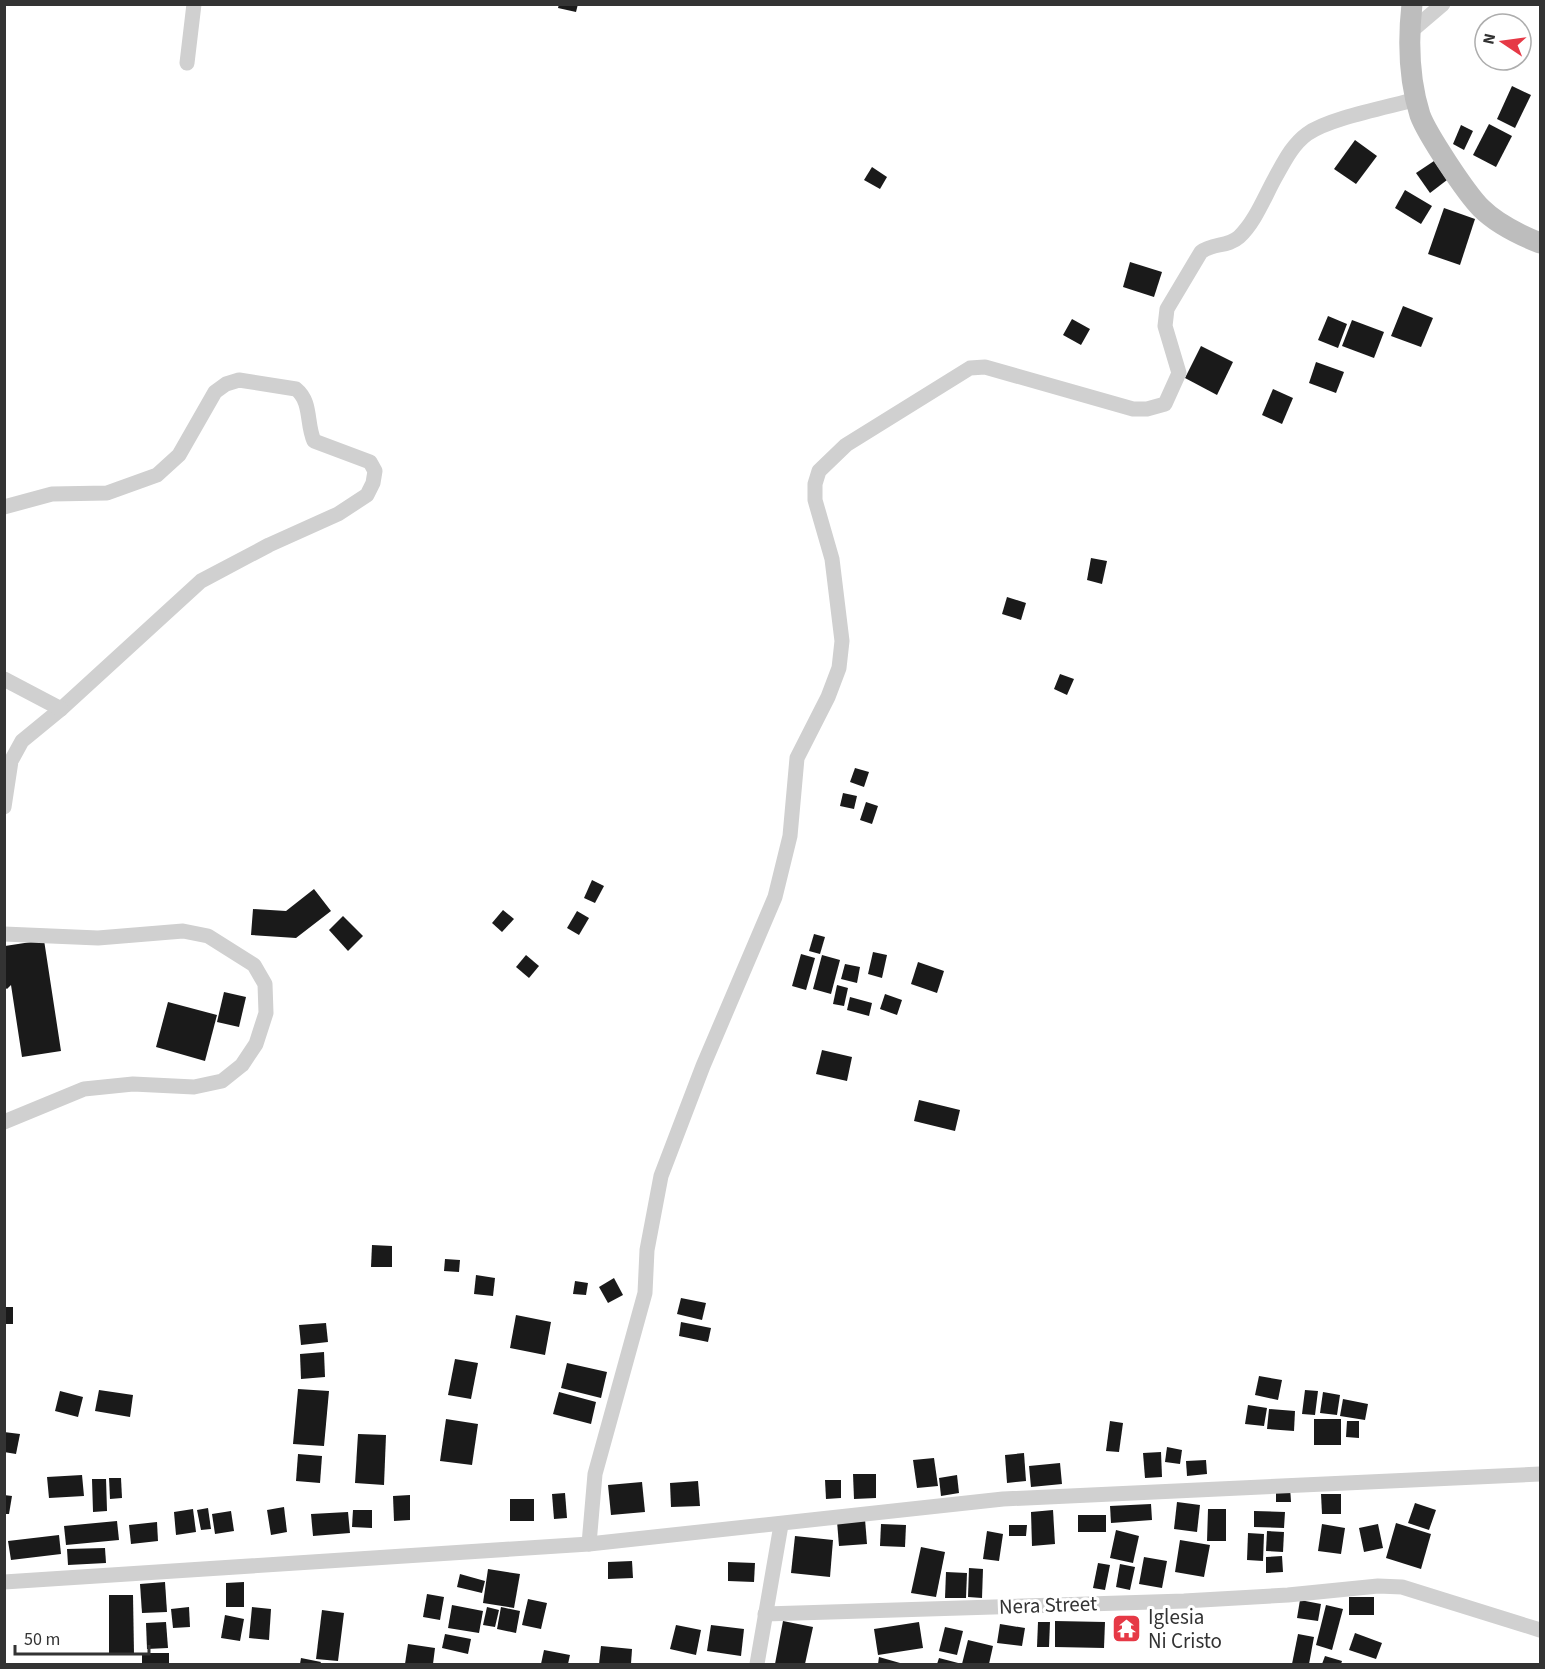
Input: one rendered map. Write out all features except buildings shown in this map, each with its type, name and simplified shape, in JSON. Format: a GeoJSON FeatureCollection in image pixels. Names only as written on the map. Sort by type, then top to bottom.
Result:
{"type":"FeatureCollection","features":[{"type":"Feature","properties":{"kind":"street"},"geometry":{"type":"LineString","coordinates":[[187,63],[194,4]]}},
{"type":"Feature","properties":{"kind":"street"},"geometry":{"type":"LineString","coordinates":[[1412,4],[1409,33],[1417,99],[1427,130],[1480,207],[1521,236],[1540,243]]}},
{"type":"Feature","properties":{"kind":"street"},"geometry":{"type":"LineString","coordinates":[[1409,33],[1443,4]]}},
{"type":"Feature","properties":{"kind":"street"},"geometry":{"type":"LineString","coordinates":[[589,1544],[595,1474],[645,1293],[647,1250],[661,1176],[703,1066],[775,897],[790,836],[797,759],[828,697],[839,668],[842,641],[832,559],[815,500],[815,484],[819,471],[846,445],[970,368],[985,367],[1133,409],[1156,408],[1165,404],[1179,373],[1165,326],[1167,309],[1201,252],[1208,247],[1228,243],[1238,237],[1253,220],[1295,145],[1308,132],[1417,99]]}},
{"type":"Feature","properties":{"kind":"street"},"geometry":{"type":"LineString","coordinates":[[4,507],[52,494],[107,493],[157,475],[179,455],[215,392],[239,380],[296,389],[306,403],[310,432],[314,441],[358,456],[370,462],[375,471],[373,483],[367,495],[338,514],[268,545],[201,581],[61,709],[22,741],[11,761],[4,807]]}},
{"type":"Feature","properties":{"kind":"street"},"geometry":{"type":"LineString","coordinates":[[4,679],[61,709]]}},
{"type":"Feature","properties":{"kind":"street"},"geometry":{"type":"LineString","coordinates":[[4,934],[98,938],[183,931],[208,936],[254,964],[265,984],[266,1013],[256,1044],[242,1065],[222,1081],[194,1087],[124,1084],[84,1089],[4,1122]]}},
{"type":"Feature","properties":{"kind":"street"},"geometry":{"type":"LineString","coordinates":[[4,1582],[589,1544],[781,1525],[1003,1499],[1540,1474]]}},
{"type":"Feature","properties":{"kind":"street"},"geometry":{"type":"LineString","coordinates":[[757,1665],[781,1525]]}},
{"type":"Feature","properties":{"kind":"street","name":"Nera Street"},"geometry":{"type":"LineString","coordinates":[[765,1614],[1184,1601],[1288,1595],[1378,1586],[1402,1587],[1540,1630]]}},
{"type":"Feature","properties":{"kind":"place","name":"Iglesia Ni Cristo"},"geometry":{"type":"Point","coordinates":[1127,1629]}}]}
